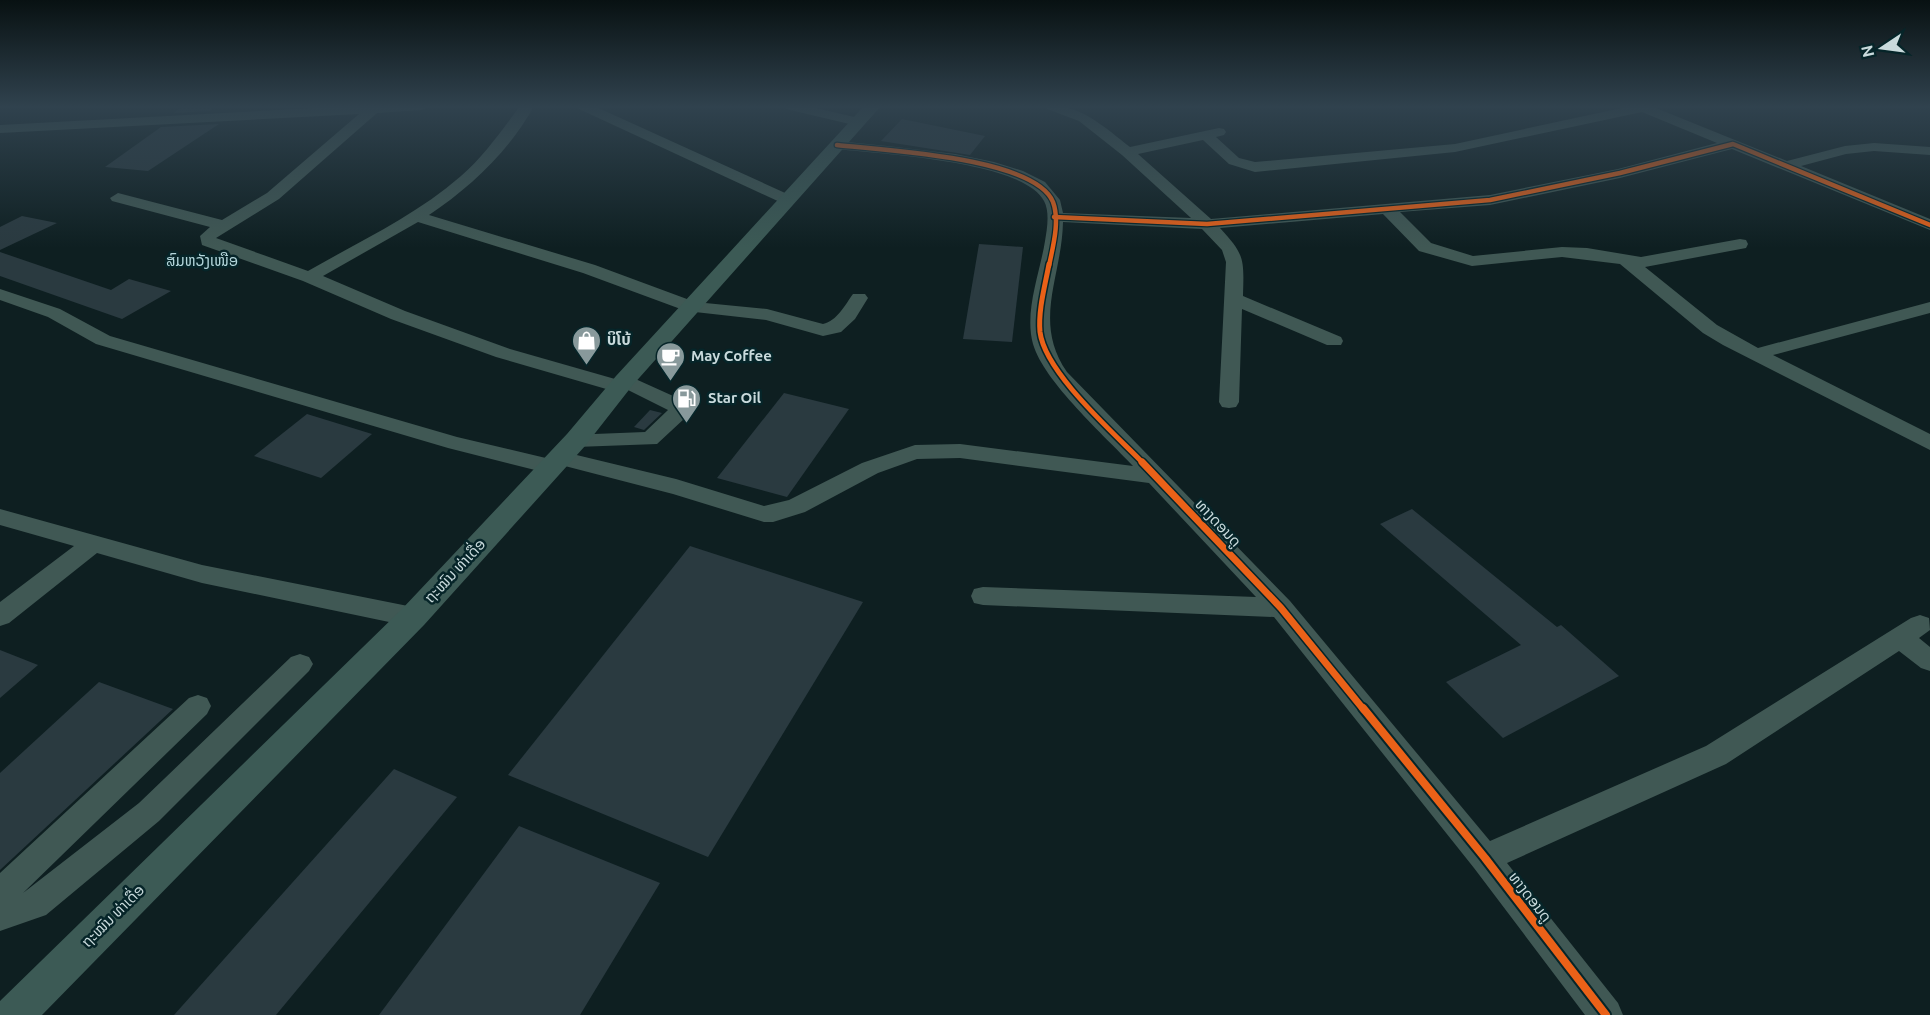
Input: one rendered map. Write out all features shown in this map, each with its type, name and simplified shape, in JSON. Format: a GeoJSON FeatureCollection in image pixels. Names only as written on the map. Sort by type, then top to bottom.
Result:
{"type":"FeatureCollection","features":[{"type":"Feature","properties":{"kind":"main road","name":"ຖະໝົນ ທ່າເດື່ອ"},"geometry":{"type":"LineString","coordinates":[[14,1015],[413,617],[563,455],[622,384],[830,153]]}},
{"type":"Feature","properties":{"kind":"street"},"geometry":{"type":"LineString","coordinates":[[322,153],[273,196],[208,237],[208,241],[309,277],[398,315],[503,352],[622,384],[675,405],[678,413],[650,439],[563,455]]}},
{"type":"Feature","properties":{"kind":"street"},"geometry":{"type":"LineString","coordinates":[[309,277],[415,216],[443,197],[491,153]]}},
{"type":"Feature","properties":{"kind":"street"},"geometry":{"type":"LineString","coordinates":[[687,153],[788,200]]}},
{"type":"Feature","properties":{"kind":"street","name":"ທາງດອນດູ"},"geometry":{"type":"LineString","coordinates":[[903,153],[971,162],[1010,171],[1042,185],[1052,201],[1054,217],[1054,232],[1039,318],[1041,343],[1048,360],[1060,376],[1281,608],[1485,858],[1606,1015]]}},
{"type":"Feature","properties":{"kind":"street"},"geometry":{"type":"LineString","coordinates":[[1129,153],[1207,224],[1230,249],[1235,262],[1229,402]]}},
{"type":"Feature","properties":{"kind":"street"},"geometry":{"type":"LineString","coordinates":[[1226,153],[1237,163],[1248,167],[1399,153]]}},
{"type":"Feature","properties":{"kind":"street"},"geometry":{"type":"LineString","coordinates":[[1054,217],[1207,224],[1490,200],[1620,173],[1692,153]]}},
{"type":"Feature","properties":{"kind":"street"},"geometry":{"type":"LineString","coordinates":[[1755,153],[1930,225]]}},
{"type":"Feature","properties":{"kind":"street"},"geometry":{"type":"LineString","coordinates":[[1784,166],[1832,153]]}},
{"type":"Feature","properties":{"kind":"street"},"geometry":{"type":"LineString","coordinates":[[118,198],[224,226]]}},
{"type":"Feature","properties":{"kind":"street"},"geometry":{"type":"LineString","coordinates":[[1386,208],[1416,241],[1425,247],[1472,261],[1562,252],[1587,253],[1626,260],[1656,261],[1740,244]]}},
{"type":"Feature","properties":{"kind":"street"},"geometry":{"type":"LineString","coordinates":[[415,216],[589,269],[692,307],[767,315],[823,330],[834,328],[848,315],[859,298]]}},
{"type":"Feature","properties":{"kind":"street"},"geometry":{"type":"LineString","coordinates":[[1626,260],[1710,328],[1930,443]]}},
{"type":"Feature","properties":{"kind":"street"},"geometry":{"type":"LineString","coordinates":[[0,294],[54,313],[103,340],[455,443],[563,455],[764,514],[790,509],[870,468],[915,452],[960,451],[1158,477]]}},
{"type":"Feature","properties":{"kind":"street"},"geometry":{"type":"LineString","coordinates":[[1234,299],[1334,341]]}},
{"type":"Feature","properties":{"kind":"street"},"geometry":{"type":"LineString","coordinates":[[1756,354],[1930,307]]}},
{"type":"Feature","properties":{"kind":"street"},"geometry":{"type":"LineString","coordinates":[[0,518],[202,574],[413,617]]}},
{"type":"Feature","properties":{"kind":"street"},"geometry":{"type":"LineString","coordinates":[[0,615],[94,543]]}},
{"type":"Feature","properties":{"kind":"street"},"geometry":{"type":"LineString","coordinates":[[983,596],[1281,608]]}},
{"type":"Feature","properties":{"kind":"street"},"geometry":{"type":"LineString","coordinates":[[1485,858],[1716,755],[1910,632],[1930,661]]}},
{"type":"Feature","properties":{"kind":"street"},"geometry":{"type":"LineString","coordinates":[[0,916],[35,904],[149,812],[300,664]]}},
{"type":"Feature","properties":{"kind":"street"},"geometry":{"type":"LineString","coordinates":[[0,894],[198,706]]}},
{"type":"Feature","properties":{"kind":"building"},"geometry":{"type":"Polygon","coordinates":[[[124,153],[175,153],[148,171],[105,167],[124,153]]]}},
{"type":"Feature","properties":{"kind":"building"},"geometry":{"type":"Polygon","coordinates":[[[22,216],[57,223],[0,250],[0,227],[22,216]]]}},
{"type":"Feature","properties":{"kind":"building"},"geometry":{"type":"Polygon","coordinates":[[[979,244],[1023,247],[1012,342],[963,339],[979,244]]]}},
{"type":"Feature","properties":{"kind":"building"},"geometry":{"type":"Polygon","coordinates":[[[0,252],[111,290],[129,279],[171,291],[122,319],[0,276],[0,252]]]}},
{"type":"Feature","properties":{"kind":"building"},"geometry":{"type":"Polygon","coordinates":[[[784,393],[849,409],[787,497],[717,478],[784,393]]]}},
{"type":"Feature","properties":{"kind":"building"},"geometry":{"type":"Polygon","coordinates":[[[650,410],[662,413],[644,430],[634,427],[650,410]]]}},
{"type":"Feature","properties":{"kind":"building"},"geometry":{"type":"Polygon","coordinates":[[[307,414],[372,434],[321,478],[254,456],[307,414]]]}},
{"type":"Feature","properties":{"kind":"building"},"geometry":{"type":"Polygon","coordinates":[[[1412,509],[1557,627],[1561,625],[1619,676],[1503,738],[1446,682],[1521,645],[1380,524],[1412,509]]]}},
{"type":"Feature","properties":{"kind":"building"},"geometry":{"type":"Polygon","coordinates":[[[690,546],[863,602],[708,857],[508,775],[690,546]]]}},
{"type":"Feature","properties":{"kind":"building"},"geometry":{"type":"Polygon","coordinates":[[[0,650],[38,665],[0,698],[0,650]]]}},
{"type":"Feature","properties":{"kind":"building"},"geometry":{"type":"Polygon","coordinates":[[[99,682],[173,709],[0,870],[0,773],[99,682]]]}},
{"type":"Feature","properties":{"kind":"building"},"geometry":{"type":"Polygon","coordinates":[[[394,769],[457,797],[276,1015],[174,1015],[394,769]]]}},
{"type":"Feature","properties":{"kind":"building"},"geometry":{"type":"Polygon","coordinates":[[[519,826],[660,883],[580,1015],[379,1015],[519,826]]]}},
{"type":"Feature","properties":{"kind":"cycle path"},"geometry":{"type":"LineString","coordinates":[[914,153],[988,165],[1018,174],[1040,186],[1052,200],[1055,231],[1041,312],[1040,333],[1046,353],[1060,376],[1281,608],[1485,858],[1606,1015]]}},
{"type":"Feature","properties":{"kind":"cycle path"},"geometry":{"type":"LineString","coordinates":[[1054,217],[1207,224],[1490,200],[1620,173],[1692,153]]}},
{"type":"Feature","properties":{"kind":"cycle path"},"geometry":{"type":"LineString","coordinates":[[1756,153],[1930,225]]}},
{"type":"Feature","properties":{"kind":"place","name":"ບິໂບ້"},"geometry":{"type":"Point","coordinates":[586,366]}},
{"type":"Feature","properties":{"kind":"place","name":"May Coffee"},"geometry":{"type":"Point","coordinates":[670,382]}},
{"type":"Feature","properties":{"kind":"place","name":"Star Oil"},"geometry":{"type":"Point","coordinates":[687,424]}},
{"type":"Feature","properties":{"kind":"district","name":"ສົມຫວັງເໜືອ"},"geometry":{"type":"Point","coordinates":[202,261]}}]}
